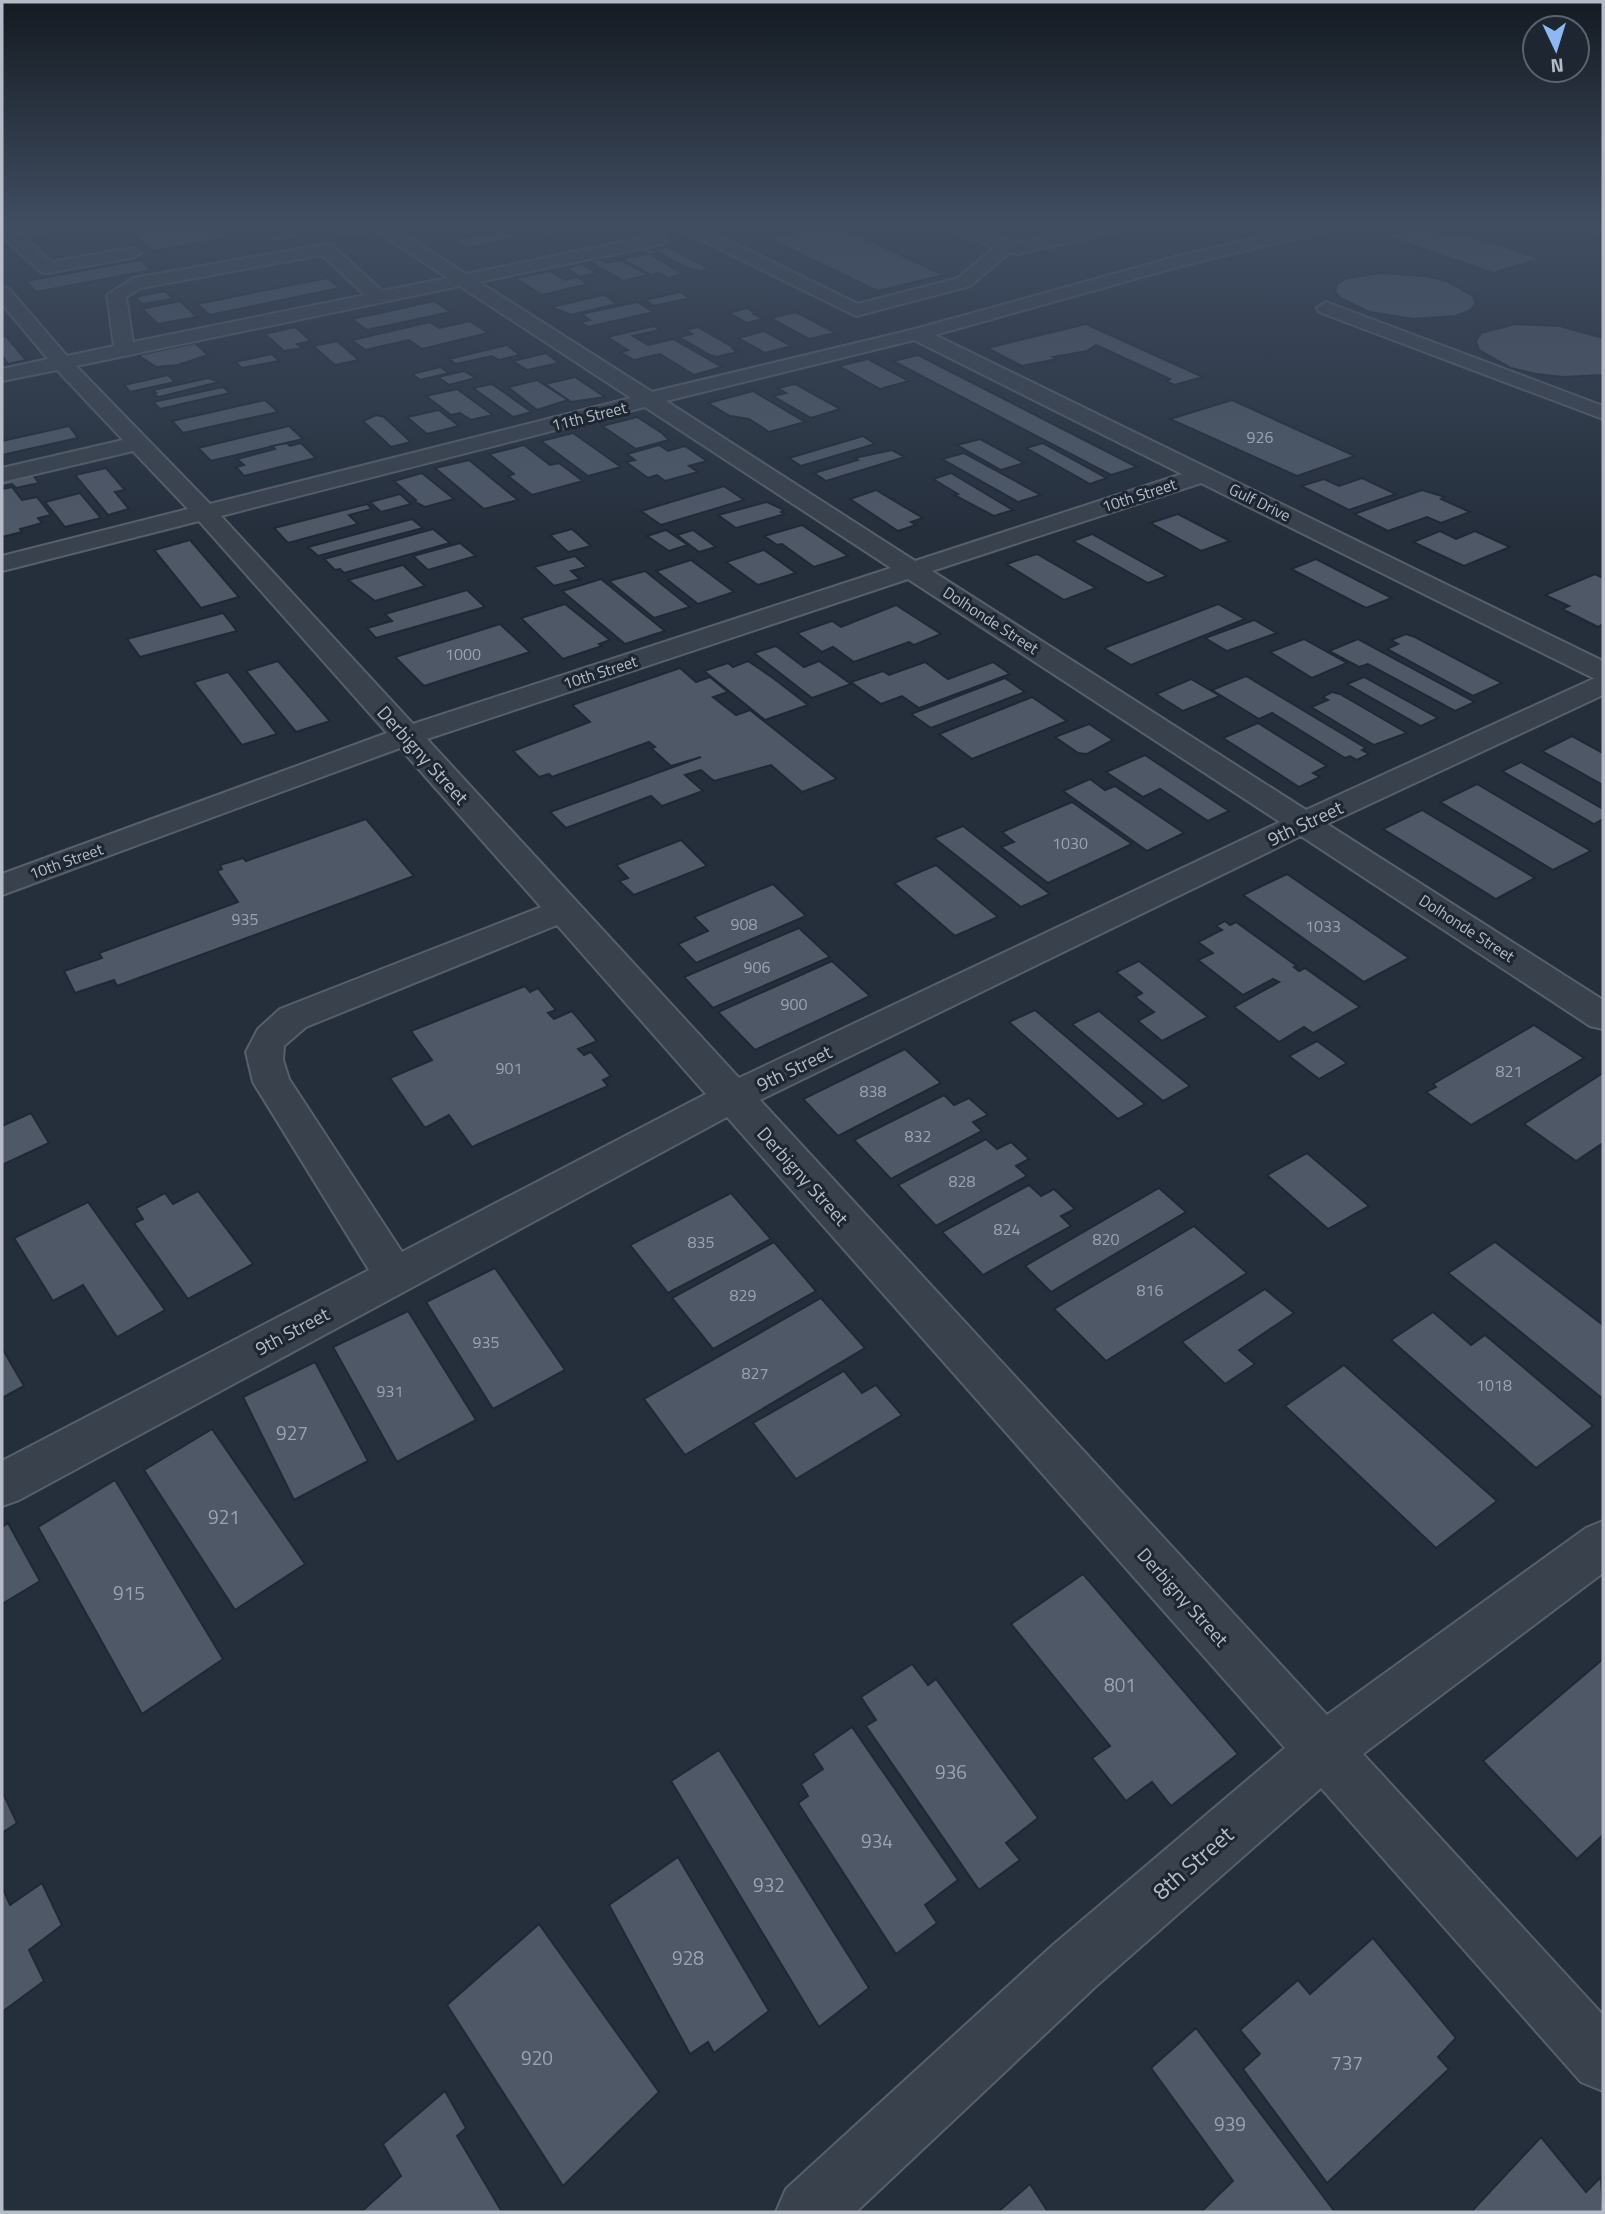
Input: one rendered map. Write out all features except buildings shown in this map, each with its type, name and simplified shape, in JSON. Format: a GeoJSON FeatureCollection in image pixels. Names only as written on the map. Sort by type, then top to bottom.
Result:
{"type":"FeatureCollection","features":[{"type":"Feature","properties":{"kind":"street","name":"Derbigny Street"},"geometry":{"type":"LineString","coordinates":[[31,327],[206,514],[1603,2060]]}},
{"type":"Feature","properties":{"kind":"street"},"geometry":{"type":"LineString","coordinates":[[121,327],[124,349]]}},
{"type":"Feature","properties":{"kind":"street"},"geometry":{"type":"LineString","coordinates":[[2,375],[227,327]]}},
{"type":"Feature","properties":{"kind":"street","name":"Dolhonde Street"},"geometry":{"type":"LineString","coordinates":[[535,327],[1306,822],[1603,1017]]}},
{"type":"Feature","properties":{"kind":"street","name":"11th Street"},"geometry":{"type":"LineString","coordinates":[[2,564],[941,327]]}},
{"type":"Feature","properties":{"kind":"street"},"geometry":{"type":"LineString","coordinates":[[1375,327],[1603,413]]}},
{"type":"Feature","properties":{"kind":"street","name":"Gulf Drive"},"geometry":{"type":"LineString","coordinates":[[917,334],[1603,672]]}},
{"type":"Feature","properties":{"kind":"street"},"geometry":{"type":"LineString","coordinates":[[2,475],[139,443]]}},
{"type":"Feature","properties":{"kind":"street","name":"10th Street"},"geometry":{"type":"LineString","coordinates":[[2,885],[406,736],[1204,474]]}},
{"type":"Feature","properties":{"kind":"street","name":"9th Street"},"geometry":{"type":"LineString","coordinates":[[2,1485],[732,1097],[1306,822],[1603,685]]}},
{"type":"Feature","properties":{"kind":"street"},"geometry":{"type":"LineString","coordinates":[[395,1276],[272,1082],[265,1068],[263,1050],[268,1039],[293,1018],[563,910]]}},
{"type":"Feature","properties":{"kind":"street","name":"8th Street"},"geometry":{"type":"LineString","coordinates":[[808,2212],[1074,1966],[1323,1751],[1603,1544]]}}]}
